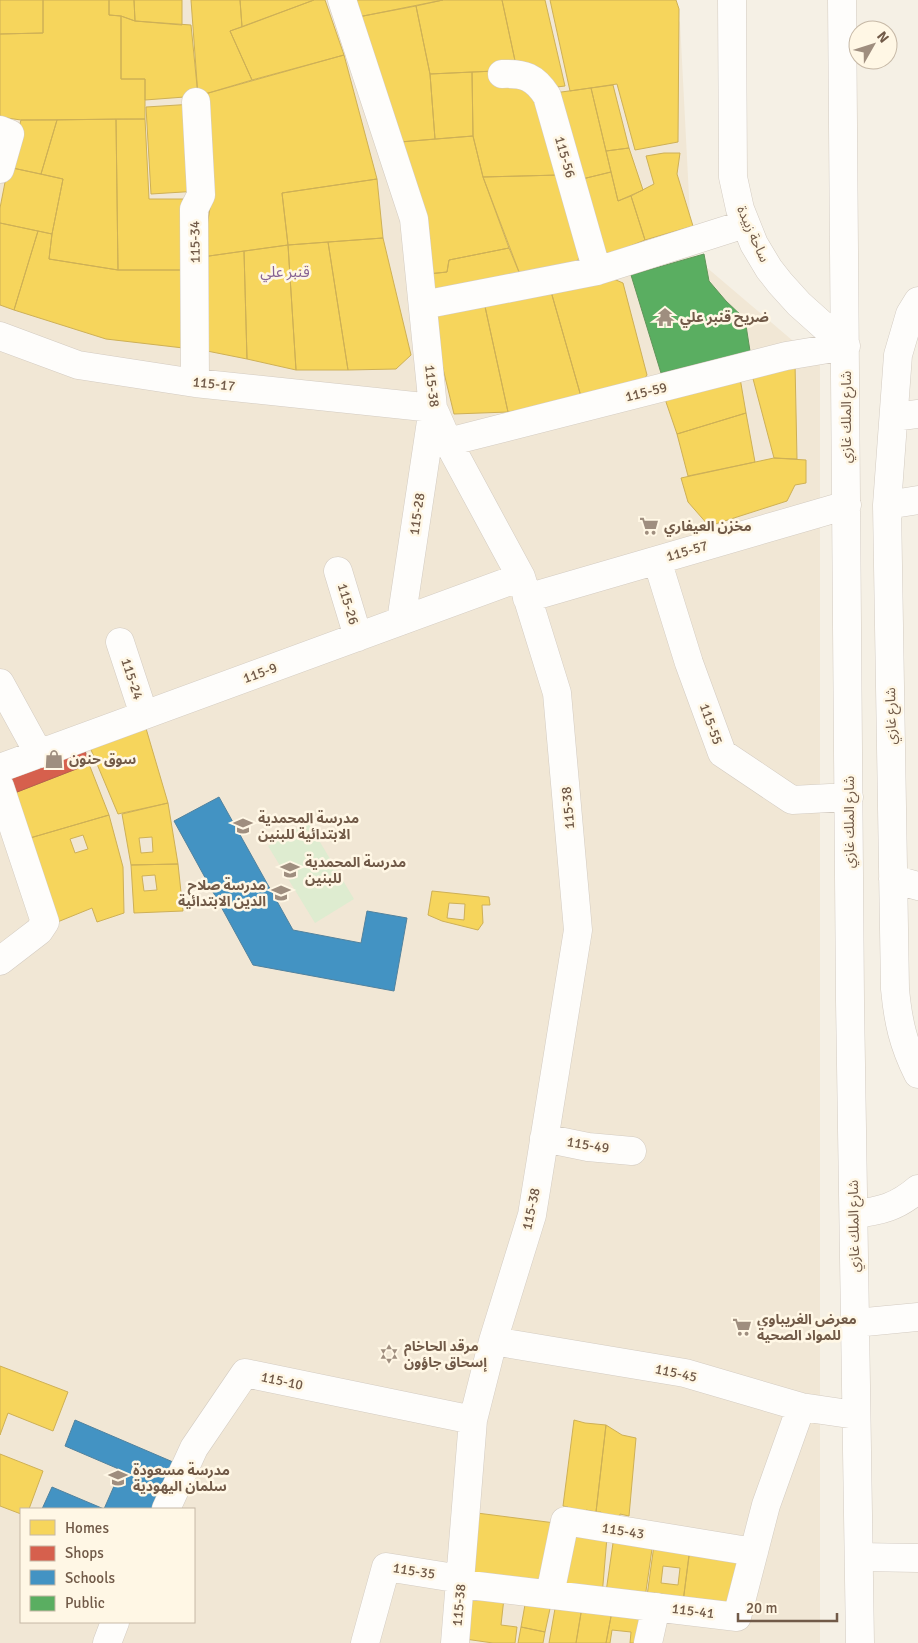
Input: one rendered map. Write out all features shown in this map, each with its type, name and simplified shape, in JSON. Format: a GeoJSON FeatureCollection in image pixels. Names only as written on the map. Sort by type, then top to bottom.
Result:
{"type":"FeatureCollection","features":[{"type":"Feature","properties":{"kind":"street","name":"115-38"},"geometry":{"type":"LineString","coordinates":[[342,0],[414,219],[432,408],[524,588],[557,693],[578,930],[532,1215],[493,1341],[473,1420],[455,1643]]}},
{"type":"Feature","properties":{"kind":"street","name":"ساحة زبيدة"},"geometry":{"type":"LineString","coordinates":[[732,0],[733,177],[745,224],[754,244],[780,284],[799,304],[846,346]]}},
{"type":"Feature","properties":{"kind":"street","name":"شارع الملك غازي"},"geometry":{"type":"LineString","coordinates":[[842,0],[849,797],[860,1643]]}},
{"type":"Feature","properties":{"kind":"street","name":"115-56"},"geometry":{"type":"LineString","coordinates":[[502,74],[515,73],[530,78],[540,86],[547,96],[597,271]]}},
{"type":"Feature","properties":{"kind":"street","name":"115-34"},"geometry":{"type":"LineString","coordinates":[[195,383],[194,209],[201,195],[196,102]]}},
{"type":"Feature","properties":{"kind":"street"},"geometry":{"type":"LineString","coordinates":[[0,130],[10,134],[0,169]]}},
{"type":"Feature","properties":{"kind":"street"},"geometry":{"type":"LineString","coordinates":[[423,305],[597,271],[745,224]]}},
{"type":"Feature","properties":{"kind":"street","name":"شارع غازي"},"geometry":{"type":"LineString","coordinates":[[918,301],[910,314],[898,355],[906,415],[887,505],[906,882],[894,989],[898,1022],[908,1054],[918,1074]]}},
{"type":"Feature","properties":{"kind":"street","name":"115-17"},"geometry":{"type":"LineString","coordinates":[[0,336],[78,365],[195,383],[432,408]]}},
{"type":"Feature","properties":{"kind":"street","name":"115-59"},"geometry":{"type":"LineString","coordinates":[[448,442],[786,356],[846,346]]}},
{"type":"Feature","properties":{"kind":"street","name":"115-28"},"geometry":{"type":"LineString","coordinates":[[401,621],[432,408]]}},
{"type":"Feature","properties":{"kind":"street"},"geometry":{"type":"LineString","coordinates":[[887,505],[918,500]]}},
{"type":"Feature","properties":{"kind":"street","name":"115-57"},"geometry":{"type":"LineString","coordinates":[[524,588],[657,560],[847,505]]}},
{"type":"Feature","properties":{"kind":"street","name":"115-55"},"geometry":{"type":"LineString","coordinates":[[657,560],[689,663],[722,753],[792,800],[849,797]]}},
{"type":"Feature","properties":{"kind":"street","name":"115-26"},"geometry":{"type":"LineString","coordinates":[[338,571],[358,637]]}},
{"type":"Feature","properties":{"kind":"street","name":"115-9"},"geometry":{"type":"LineString","coordinates":[[0,768],[401,621],[524,588]]}},
{"type":"Feature","properties":{"kind":"street","name":"115-24"},"geometry":{"type":"LineString","coordinates":[[120,642],[144,715]]}},
{"type":"Feature","properties":{"kind":"street"},"geometry":{"type":"LineString","coordinates":[[0,684],[40,754]]}},
{"type":"Feature","properties":{"kind":"street"},"geometry":{"type":"LineString","coordinates":[[0,787],[45,922],[39,931],[0,961]]}},
{"type":"Feature","properties":{"kind":"street","name":"115-49"},"geometry":{"type":"LineString","coordinates":[[544,1138],[588,1147],[632,1151]]}},
{"type":"Feature","properties":{"kind":"street"},"geometry":{"type":"LineString","coordinates":[[854,1214],[880,1211],[904,1201],[918,1190]]}},
{"type":"Feature","properties":{"kind":"street"},"geometry":{"type":"LineString","coordinates":[[855,1323],[918,1317]]}},
{"type":"Feature","properties":{"kind":"street","name":"115-45"},"geometry":{"type":"LineString","coordinates":[[493,1341],[685,1373],[801,1407],[856,1415]]}},
{"type":"Feature","properties":{"kind":"street","name":"115-10"},"geometry":{"type":"LineString","coordinates":[[166,1508],[194,1448],[245,1373],[473,1420]]}},
{"type":"Feature","properties":{"kind":"street","name":"115-41"},"geometry":{"type":"LineString","coordinates":[[461,1582],[737,1617],[766,1505],[801,1407]]}},
{"type":"Feature","properties":{"kind":"street","name":"115-43"},"geometry":{"type":"LineString","coordinates":[[550,1594],[565,1521],[754,1552]]}},
{"type":"Feature","properties":{"kind":"street"},"geometry":{"type":"LineString","coordinates":[[859,1557],[918,1558]]}},
{"type":"Feature","properties":{"kind":"street","name":"115-35"},"geometry":{"type":"LineString","coordinates":[[366,1643],[386,1567],[461,1582]]}},
{"type":"Feature","properties":{"kind":"street"},"geometry":{"type":"LineString","coordinates":[[648,1643],[656,1607]]}},
{"type":"Feature","properties":{"kind":"street"},"geometry":{"type":"LineString","coordinates":[[107,1643],[115,1623]]}},
{"type":"Feature","properties":{"kind":"shaded area"},"geometry":{"type":"Polygon","coordinates":[[[0,0],[653,0],[680,22],[692,255],[820,364],[820,1643],[0,1643],[0,0]]]}},
{"type":"Feature","properties":{"kind":"green space"},"geometry":{"type":"Polygon","coordinates":[[[308,822],[354,899],[315,923],[268,846],[308,822]]]}},
{"type":"Feature","properties":{"kind":"building: Homes"},"geometry":{"type":"Polygon","coordinates":[[[0,0],[43,0],[43,33],[0,34],[0,0]]]}},
{"type":"Feature","properties":{"kind":"building: Homes"},"geometry":{"type":"Polygon","coordinates":[[[43,0],[109,0],[109,15],[121,16],[121,79],[145,79],[145,119],[21,120],[0,117],[0,34],[43,33],[43,0]]]}},
{"type":"Feature","properties":{"kind":"building: Homes"},"geometry":{"type":"Polygon","coordinates":[[[109,0],[134,0],[135,21],[121,16],[109,15],[109,0]]]}},
{"type":"Feature","properties":{"kind":"building: Homes"},"geometry":{"type":"Polygon","coordinates":[[[134,0],[182,0],[182,25],[135,21],[134,0]]]}},
{"type":"Feature","properties":{"kind":"building: Homes"},"geometry":{"type":"Polygon","coordinates":[[[191,0],[240,0],[242,27],[230,31],[252,80],[198,96],[191,0]]]}},
{"type":"Feature","properties":{"kind":"building: Homes"},"geometry":{"type":"Polygon","coordinates":[[[240,0],[314,0],[242,27],[240,0]]]}},
{"type":"Feature","properties":{"kind":"building: Homes"},"geometry":{"type":"Polygon","coordinates":[[[314,0],[325,0],[344,55],[252,80],[230,31],[314,0]]]}},
{"type":"Feature","properties":{"kind":"building: Homes"},"geometry":{"type":"Polygon","coordinates":[[[353,0],[443,0],[358,17],[353,0]]]}},
{"type":"Feature","properties":{"kind":"building: Homes"},"geometry":{"type":"Polygon","coordinates":[[[443,0],[502,0],[517,70],[430,74],[416,6],[443,0]]]}},
{"type":"Feature","properties":{"kind":"building: Homes"},"geometry":{"type":"Polygon","coordinates":[[[502,0],[545,0],[565,86],[549,88],[517,70],[502,0]]]}},
{"type":"Feature","properties":{"kind":"building: Homes"},"geometry":{"type":"Polygon","coordinates":[[[550,0],[676,0],[679,9],[678,142],[635,150],[617,84],[570,91],[550,0]]]}},
{"type":"Feature","properties":{"kind":"building: Homes"},"geometry":{"type":"Polygon","coordinates":[[[416,6],[430,74],[435,139],[400,142],[358,17],[416,6]]]}},
{"type":"Feature","properties":{"kind":"building: Homes"},"geometry":{"type":"Polygon","coordinates":[[[121,16],[135,21],[191,25],[198,96],[145,100],[145,79],[121,79],[121,16]]]}},
{"type":"Feature","properties":{"kind":"building: Homes"},"geometry":{"type":"Polygon","coordinates":[[[344,55],[377,179],[282,193],[288,245],[202,257],[210,208],[206,194],[198,96],[344,55]]]}},
{"type":"Feature","properties":{"kind":"building: Homes"},"geometry":{"type":"Polygon","coordinates":[[[496,71],[539,98],[560,175],[483,177],[473,136],[472,72],[496,71]]]}},
{"type":"Feature","properties":{"kind":"building: Homes"},"geometry":{"type":"Polygon","coordinates":[[[472,72],[473,136],[435,139],[430,74],[472,72]]]}},
{"type":"Feature","properties":{"kind":"building: Homes"},"geometry":{"type":"Polygon","coordinates":[[[613,85],[629,148],[606,151],[591,88],[613,85]]]}},
{"type":"Feature","properties":{"kind":"building: Homes"},"geometry":{"type":"Polygon","coordinates":[[[591,88],[611,172],[574,181],[554,93],[591,88]]]}},
{"type":"Feature","properties":{"kind":"building: Homes"},"geometry":{"type":"Polygon","coordinates":[[[194,104],[199,191],[151,194],[146,107],[194,104]]]}},
{"type":"Feature","properties":{"kind":"building: Homes"},"geometry":{"type":"Polygon","coordinates":[[[116,119],[145,119],[149,199],[183,199],[184,270],[118,270],[116,119]]]}},
{"type":"Feature","properties":{"kind":"building: Homes"},"geometry":{"type":"Polygon","coordinates":[[[116,119],[118,270],[49,259],[63,179],[41,174],[57,120],[116,119]]]}},
{"type":"Feature","properties":{"kind":"building: Homes"},"geometry":{"type":"Polygon","coordinates":[[[21,120],[57,120],[41,174],[8,167],[21,120]]]}},
{"type":"Feature","properties":{"kind":"building: Homes"},"geometry":{"type":"Polygon","coordinates":[[[473,136],[483,177],[509,248],[449,260],[447,272],[428,274],[400,142],[473,136]]]}},
{"type":"Feature","properties":{"kind":"building: Homes"},"geometry":{"type":"Polygon","coordinates":[[[629,148],[643,190],[618,201],[606,151],[629,148]]]}},
{"type":"Feature","properties":{"kind":"building: Homes"},"geometry":{"type":"Polygon","coordinates":[[[680,153],[677,174],[693,226],[645,240],[631,196],[654,184],[646,156],[680,153]]]}},
{"type":"Feature","properties":{"kind":"building: Homes"},"geometry":{"type":"Polygon","coordinates":[[[8,167],[63,179],[52,234],[0,223],[0,208],[8,167]]]}},
{"type":"Feature","properties":{"kind":"building: Homes"},"geometry":{"type":"Polygon","coordinates":[[[611,172],[618,201],[631,196],[645,240],[608,255],[601,251],[574,181],[611,172]]]}},
{"type":"Feature","properties":{"kind":"building: Homes"},"geometry":{"type":"Polygon","coordinates":[[[560,175],[582,251],[577,262],[521,277],[483,177],[560,175]]]}},
{"type":"Feature","properties":{"kind":"building: Homes"},"geometry":{"type":"Polygon","coordinates":[[[377,179],[383,238],[288,245],[282,193],[377,179]]]}},
{"type":"Feature","properties":{"kind":"building: Homes"},"geometry":{"type":"Polygon","coordinates":[[[0,223],[38,231],[14,310],[0,305],[0,223]]]}},
{"type":"Feature","properties":{"kind":"building: Homes"},"geometry":{"type":"Polygon","coordinates":[[[38,231],[52,234],[49,259],[118,270],[184,270],[192,349],[106,339],[14,310],[38,231]]]}},
{"type":"Feature","properties":{"kind":"building: Homes"},"geometry":{"type":"Polygon","coordinates":[[[383,238],[411,355],[396,369],[348,370],[328,242],[383,238]]]}},
{"type":"Feature","properties":{"kind":"building: Homes"},"geometry":{"type":"Polygon","coordinates":[[[328,242],[348,370],[296,370],[288,245],[328,242]]]}},
{"type":"Feature","properties":{"kind":"building: Homes"},"geometry":{"type":"Polygon","coordinates":[[[288,245],[296,370],[247,359],[244,251],[288,245]]]}},
{"type":"Feature","properties":{"kind":"building: Homes"},"geometry":{"type":"Polygon","coordinates":[[[509,248],[521,277],[432,299],[428,274],[447,272],[449,260],[509,248]]]}},
{"type":"Feature","properties":{"kind":"building: Homes"},"geometry":{"type":"Polygon","coordinates":[[[244,251],[247,359],[202,350],[202,257],[244,251]]]}},
{"type":"Feature","properties":{"kind":"building: Homes"},"geometry":{"type":"Polygon","coordinates":[[[609,277],[623,283],[647,375],[636,391],[582,400],[550,288],[609,277]]]}},
{"type":"Feature","properties":{"kind":"building: Homes"},"geometry":{"type":"Polygon","coordinates":[[[550,288],[582,400],[508,412],[484,302],[550,288]]]}},
{"type":"Feature","properties":{"kind":"building: Homes"},"geometry":{"type":"Polygon","coordinates":[[[484,302],[508,412],[454,414],[430,315],[484,302]]]}},
{"type":"Feature","properties":{"kind":"building: Homes"},"geometry":{"type":"Polygon","coordinates":[[[795,363],[797,459],[774,458],[752,375],[795,363]]]}},
{"type":"Feature","properties":{"kind":"building: Homes"},"geometry":{"type":"Polygon","coordinates":[[[740,378],[746,413],[677,434],[666,402],[667,398],[740,378]]]}},
{"type":"Feature","properties":{"kind":"building: Homes"},"geometry":{"type":"Polygon","coordinates":[[[746,413],[755,462],[688,476],[677,434],[746,413]]]}},
{"type":"Feature","properties":{"kind":"building: Homes"},"geometry":{"type":"Polygon","coordinates":[[[774,458],[806,460],[806,483],[795,485],[787,501],[709,526],[688,502],[681,478],[774,458]]]}},
{"type":"Feature","properties":{"kind":"building: Homes"},"geometry":{"type":"Polygon","coordinates":[[[145,725],[168,803],[118,814],[89,745],[145,725]]]}},
{"type":"Feature","properties":{"kind":"building: Homes"},"geometry":{"type":"Polygon","coordinates":[[[89,764],[109,815],[30,838],[12,794],[89,764]]]}},
{"type":"Feature","properties":{"kind":"building: Homes"},"geometry":{"type":"Polygon","coordinates":[[[168,803],[178,864],[131,865],[122,814],[168,803]],[[152,837],[139,838],[141,853],[153,852],[152,837]]]}},
{"type":"Feature","properties":{"kind":"building: Homes"},"geometry":{"type":"Polygon","coordinates":[[[109,815],[123,867],[124,913],[97,922],[92,908],[55,923],[30,838],[109,815]],[[83,835],[70,839],[75,853],[88,849],[83,835]]]}},
{"type":"Feature","properties":{"kind":"building: Homes"},"geometry":{"type":"Polygon","coordinates":[[[178,864],[183,911],[134,913],[131,865],[178,864]],[[155,875],[142,876],[144,891],[157,890],[155,875]]]}},
{"type":"Feature","properties":{"kind":"building: Homes"},"geometry":{"type":"Polygon","coordinates":[[[432,891],[489,897],[490,905],[482,905],[483,923],[478,930],[442,921],[428,915],[432,891]],[[449,903],[447,918],[464,920],[465,904],[449,903]]]}},
{"type":"Feature","properties":{"kind":"building: Homes"},"geometry":{"type":"Polygon","coordinates":[[[0,1366],[68,1392],[53,1431],[8,1413],[0,1435],[0,1366]]]}},
{"type":"Feature","properties":{"kind":"building: Homes"},"geometry":{"type":"Polygon","coordinates":[[[574,1420],[606,1425],[596,1512],[586,1510],[585,1515],[567,1512],[568,1507],[563,1506],[574,1420]]]}},
{"type":"Feature","properties":{"kind":"building: Homes"},"geometry":{"type":"Polygon","coordinates":[[[606,1425],[622,1435],[636,1438],[629,1516],[620,1514],[619,1520],[601,1518],[601,1512],[596,1512],[606,1425]]]}},
{"type":"Feature","properties":{"kind":"building: Homes"},"geometry":{"type":"Polygon","coordinates":[[[0,1454],[43,1471],[29,1508],[20,1508],[20,1514],[0,1506],[0,1454]]]}},
{"type":"Feature","properties":{"kind":"building: Homes"},"geometry":{"type":"Polygon","coordinates":[[[477,1513],[555,1523],[546,1587],[468,1576],[477,1513]]]}},
{"type":"Feature","properties":{"kind":"building: Homes"},"geometry":{"type":"Polygon","coordinates":[[[573,1532],[607,1537],[602,1596],[564,1589],[573,1532]]]}},
{"type":"Feature","properties":{"kind":"building: Homes"},"geometry":{"type":"Polygon","coordinates":[[[614,1536],[653,1542],[644,1605],[605,1599],[614,1536]]]}},
{"type":"Feature","properties":{"kind":"building: Homes"},"geometry":{"type":"Polygon","coordinates":[[[654,1545],[690,1549],[683,1602],[647,1596],[654,1545]],[[663,1566],[661,1583],[678,1585],[680,1568],[663,1566]]]}},
{"type":"Feature","properties":{"kind":"building: Homes"},"geometry":{"type":"Polygon","coordinates":[[[690,1547],[741,1555],[730,1612],[683,1602],[690,1547]]]}},
{"type":"Feature","properties":{"kind":"building: Homes"},"geometry":{"type":"Polygon","coordinates":[[[471,1593],[504,1598],[501,1625],[517,1627],[515,1643],[493,1643],[465,1639],[471,1593]]]}},
{"type":"Feature","properties":{"kind":"building: Homes"},"geometry":{"type":"Polygon","coordinates":[[[557,1597],[583,1601],[576,1643],[549,1643],[557,1597]]]}},
{"type":"Feature","properties":{"kind":"building: Homes"},"geometry":{"type":"Polygon","coordinates":[[[526,1599],[551,1604],[545,1632],[521,1627],[526,1599]]]}},
{"type":"Feature","properties":{"kind":"building: Homes"},"geometry":{"type":"Polygon","coordinates":[[[583,1601],[613,1606],[606,1643],[576,1643],[583,1601]]]}},
{"type":"Feature","properties":{"kind":"building: Homes"},"geometry":{"type":"Polygon","coordinates":[[[613,1606],[640,1609],[640,1643],[630,1643],[631,1632],[612,1630],[610,1643],[606,1643],[613,1606]]]}},
{"type":"Feature","properties":{"kind":"building: Homes"},"geometry":{"type":"Polygon","coordinates":[[[521,1627],[545,1632],[543,1643],[518,1643],[521,1627]]]}},
{"type":"Feature","properties":{"kind":"building: Shops"},"geometry":{"type":"Polygon","coordinates":[[[84,747],[89,764],[12,794],[7,778],[84,747]]]}},
{"type":"Feature","properties":{"kind":"building: Schools"},"geometry":{"type":"Polygon","coordinates":[[[219,797],[293,930],[361,943],[367,911],[407,918],[394,991],[253,965],[174,821],[219,797]]]}},
{"type":"Feature","properties":{"kind":"building: Schools"},"geometry":{"type":"Polygon","coordinates":[[[75,1420],[173,1462],[153,1508],[104,1508],[121,1470],[65,1446],[75,1420]]]}},
{"type":"Feature","properties":{"kind":"building: Schools"},"geometry":{"type":"Polygon","coordinates":[[[52,1487],[102,1508],[42,1508],[52,1487]]]}},
{"type":"Feature","properties":{"kind":"building: Public"},"geometry":{"type":"Polygon","coordinates":[[[704,254],[709,281],[745,319],[750,351],[661,373],[631,275],[704,254]]]}},
{"type":"Feature","properties":{"kind":"place","name":"ضريح قنبر علي"},"geometry":{"type":"Point","coordinates":[665,317]}},
{"type":"Feature","properties":{"kind":"place","name":"مخزن العيفاري"},"geometry":{"type":"Point","coordinates":[649,526]}},
{"type":"Feature","properties":{"kind":"place","name":"سوق حنون"},"geometry":{"type":"Point","coordinates":[54,759]}},
{"type":"Feature","properties":{"kind":"place","name":"مدرسة المحمدية الابتدائية للبنين"},"geometry":{"type":"Point","coordinates":[243,826]}},
{"type":"Feature","properties":{"kind":"place","name":"مدرسة المحمدية للبنين"},"geometry":{"type":"Point","coordinates":[290,870]}},
{"type":"Feature","properties":{"kind":"place","name":"مدرسة صلاح الدين الابتدائية"},"geometry":{"type":"Point","coordinates":[281,893]}},
{"type":"Feature","properties":{"kind":"place","name":"معرض الغريباوي للمواد الصحية"},"geometry":{"type":"Point","coordinates":[742,1327]}},
{"type":"Feature","properties":{"kind":"place","name":"مرقد الحاخام إسحاق جاؤون"},"geometry":{"type":"Point","coordinates":[389,1354]}},
{"type":"Feature","properties":{"kind":"place","name":"مدرسة مسعودة سلمان اليهودية"},"geometry":{"type":"Point","coordinates":[118,1478]}},
{"type":"Feature","properties":{"kind":"district","name":"قنبر علي"},"geometry":{"type":"Point","coordinates":[285,272]}}]}
